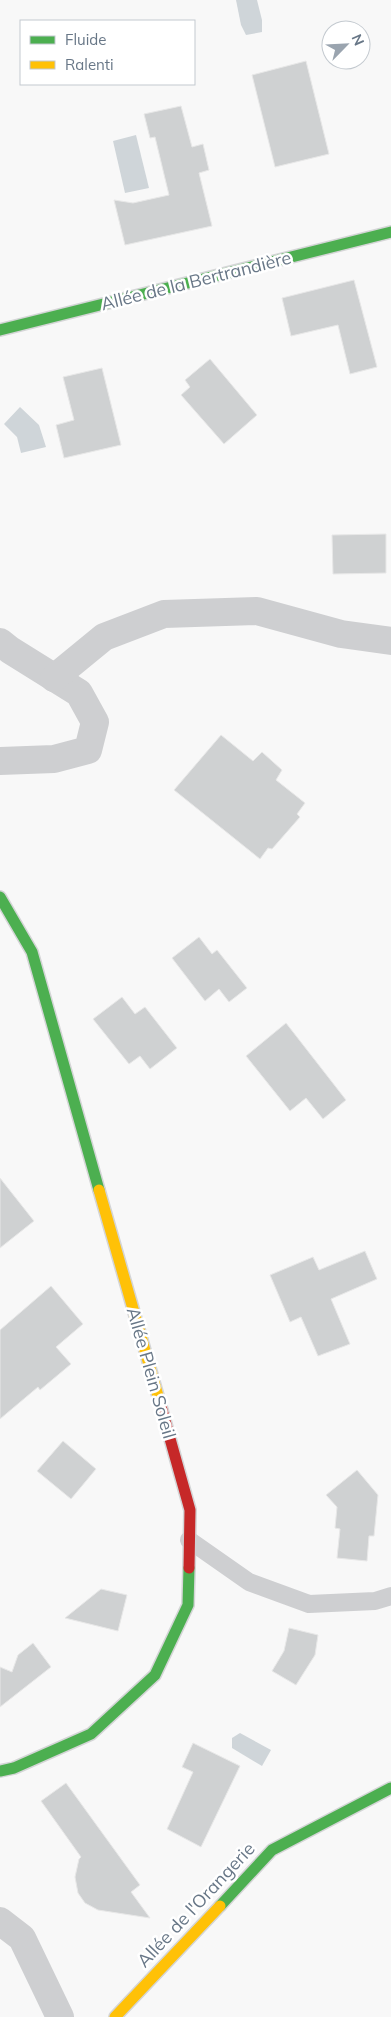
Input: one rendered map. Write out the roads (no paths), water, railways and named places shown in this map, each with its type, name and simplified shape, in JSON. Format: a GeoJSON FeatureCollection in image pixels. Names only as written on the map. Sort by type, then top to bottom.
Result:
{"type":"FeatureCollection","features":[{"type":"Feature","properties":{"kind":"street","name":"Allée de la Bertrandière"},"geometry":{"type":"LineString","coordinates":[[0,330],[391,232]]}},
{"type":"Feature","properties":{"kind":"street"},"geometry":{"type":"LineString","coordinates":[[54,678],[104,637],[164,614],[257,611],[341,634],[391,642]]}},
{"type":"Feature","properties":{"kind":"street"},"geometry":{"type":"LineString","coordinates":[[0,642],[54,678],[79,692],[95,722],[88,750],[54,759],[0,761]]}},
{"type":"Feature","properties":{"kind":"street","name":"Allée Plein Soleil"},"geometry":{"type":"LineString","coordinates":[[0,897],[32,952],[190,1510],[188,1605],[155,1675],[91,1734],[14,1768],[0,1771]]}},
{"type":"Feature","properties":{"kind":"street","name":"Allée de l'Orangerie"},"geometry":{"type":"LineString","coordinates":[[116,2017],[272,1850],[391,1788]]}},
{"type":"Feature","properties":{"kind":"street"},"geometry":{"type":"LineString","coordinates":[[0,1921],[22,1938],[60,2017]]}},
{"type":"Feature","properties":{"kind":"lane"},"geometry":{"type":"LineString","coordinates":[[189,1540],[249,1582],[309,1604],[375,1602],[391,1596]]}}]}
